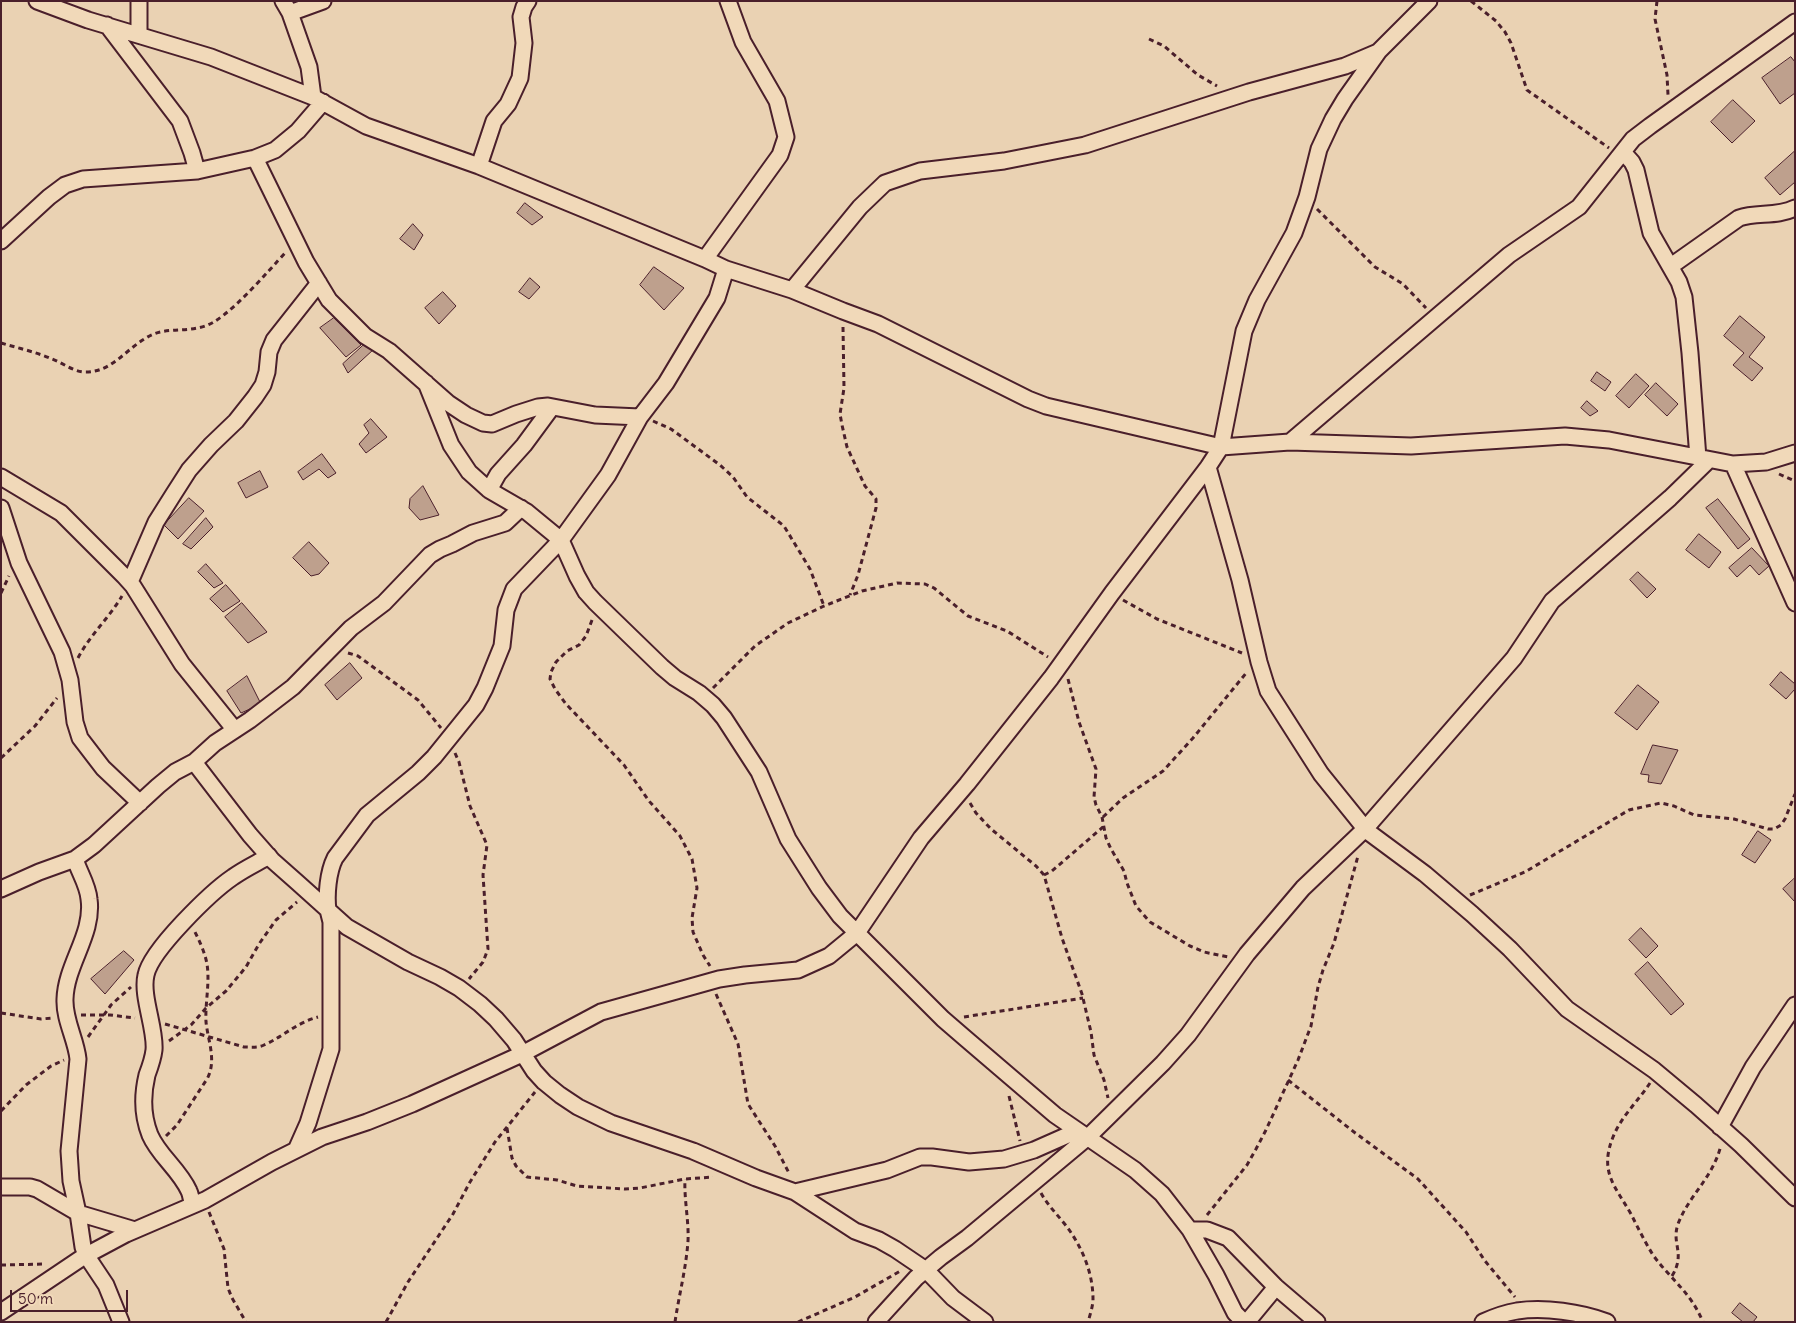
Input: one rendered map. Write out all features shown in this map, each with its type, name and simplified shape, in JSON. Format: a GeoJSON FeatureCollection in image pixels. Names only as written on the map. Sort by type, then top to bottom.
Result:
{"type":"FeatureCollection","features":[{"type":"Feature","properties":{"kind":"street"},"geometry":{"type":"LineString","coordinates":[[36,1],[211,57],[318,100],[366,126],[479,166],[726,269],[792,290],[843,312],[878,324],[1028,399],[1046,406],[1221,447],[1290,442],[1411,446],[1566,436],[1609,440],[1733,464],[1766,462],[1795,453]]}},
{"type":"Feature","properties":{"kind":"street"},"geometry":{"type":"LineString","coordinates":[[139,1],[139,34]]}},
{"type":"Feature","properties":{"kind":"street"},"geometry":{"type":"LineString","coordinates":[[1,241],[49,197],[65,185],[83,180],[197,172],[255,158],[275,150],[298,131],[318,100],[309,66],[286,7],[323,1]]}},
{"type":"Feature","properties":{"kind":"street"},"geometry":{"type":"LineString","coordinates":[[479,166],[494,121],[508,104],[520,78],[524,43],[521,17],[528,1]]}},
{"type":"Feature","properties":{"kind":"street"},"geometry":{"type":"LineString","coordinates":[[705,259],[780,155],[786,137],[777,101],[743,42],[728,1]]}},
{"type":"Feature","properties":{"kind":"street"},"geometry":{"type":"LineString","coordinates":[[1,1312],[86,1255],[135,1230],[199,1202],[322,1137],[412,1104],[522,1054],[601,1012],[715,980],[798,970],[829,956],[857,933],[921,838],[1060,666],[1221,447],[1244,331],[1258,300],[1294,233],[1307,197],[1319,149],[1345,99],[1379,52],[1429,1]]}},
{"type":"Feature","properties":{"kind":"street"},"geometry":{"type":"LineString","coordinates":[[1290,442],[1509,255],[1579,207],[1633,139],[1795,22]]}},
{"type":"Feature","properties":{"kind":"street"},"geometry":{"type":"LineString","coordinates":[[107,25],[180,121],[197,172]]}},
{"type":"Feature","properties":{"kind":"street"},"geometry":{"type":"LineString","coordinates":[[792,290],[860,207],[885,183],[920,171],[1004,161],[1086,145],[1249,92],[1345,66],[1379,52]]}},
{"type":"Feature","properties":{"kind":"street"},"geometry":{"type":"LineString","coordinates":[[876,1322],[922,1267],[967,1238],[1035,1181],[1082,1134],[1108,1116],[1163,1063],[1188,1035],[1244,958],[1303,888],[1364,830],[1514,658],[1552,601],[1670,498],[1704,459],[1684,297],[1671,266],[1652,233],[1636,170],[1632,162],[1621,154]]}},
{"type":"Feature","properties":{"kind":"street"},"geometry":{"type":"LineString","coordinates":[[255,158],[306,262],[329,300],[366,336],[389,351],[448,403],[476,421],[488,424],[538,407],[552,406],[595,415],[640,417]]}},
{"type":"Feature","properties":{"kind":"street"},"geometry":{"type":"LineString","coordinates":[[1671,266],[1739,218],[1748,215],[1776,214],[1795,208]]}},
{"type":"Feature","properties":{"kind":"street"},"geometry":{"type":"LineString","coordinates":[[296,1150],[308,1123],[331,1049],[331,922],[328,910],[328,894],[332,864],[340,850],[367,815],[418,773],[448,741],[476,705],[502,646],[506,610],[514,589],[561,540],[608,475],[640,417],[666,383],[717,298],[726,269]]}},
{"type":"Feature","properties":{"kind":"street"},"geometry":{"type":"LineString","coordinates":[[130,582],[152,530],[173,495],[189,470],[236,421],[255,397],[265,379],[269,352],[274,340],[319,283]]}},
{"type":"Feature","properties":{"kind":"street"},"geometry":{"type":"LineString","coordinates":[[426,384],[451,445],[469,472],[489,490],[521,508],[561,540],[577,576],[586,592],[595,602],[662,667],[704,697],[724,718],[759,772],[788,839],[819,888],[840,916],[943,1019],[1038,1100],[1082,1134],[1135,1170],[1162,1194],[1190,1230],[1235,1313],[1245,1322],[1276,1287]]}},
{"type":"Feature","properties":{"kind":"street"},"geometry":{"type":"LineString","coordinates":[[489,490],[498,474],[524,445],[552,406]]}},
{"type":"Feature","properties":{"kind":"street"},"geometry":{"type":"LineString","coordinates":[[1733,464],[1795,603]]}},
{"type":"Feature","properties":{"kind":"street"},"geometry":{"type":"LineString","coordinates":[[1208,467],[1240,580],[1258,660],[1268,691],[1321,774],[1364,830],[1425,874],[1456,901],[1510,949],[1567,1009],[1657,1072],[1741,1145],[1795,1198]]}},
{"type":"Feature","properties":{"kind":"street"},"geometry":{"type":"LineString","coordinates":[[1,477],[61,513],[130,582],[182,664],[235,730]]}},
{"type":"Feature","properties":{"kind":"street"},"geometry":{"type":"LineString","coordinates":[[1,508],[17,556],[62,652],[70,680],[72,703],[80,738],[102,768],[140,803]]}},
{"type":"Feature","properties":{"kind":"street"},"geometry":{"type":"LineString","coordinates":[[1,889],[75,859],[111,831],[176,772],[194,762],[215,743],[294,686],[351,628],[384,603],[436,551],[473,533],[505,523],[521,508]]}},
{"type":"Feature","properties":{"kind":"street"},"geometry":{"type":"LineString","coordinates":[[194,762],[234,816],[269,856],[311,895],[347,927],[459,988],[496,1019],[514,1040],[522,1054],[544,1082],[553,1090],[578,1107],[605,1120],[677,1145],[795,1192],[855,1231],[879,1240],[922,1267],[953,1298],[985,1322]]}},
{"type":"Feature","properties":{"kind":"street"},"geometry":{"type":"LineString","coordinates":[[199,1202],[158,1150],[150,1134],[142,1097],[154,1049],[145,976],[156,955],[189,917],[216,890],[234,875],[269,856]]}},
{"type":"Feature","properties":{"kind":"street"},"geometry":{"type":"LineString","coordinates":[[75,859],[89,895],[90,909],[87,925],[67,982],[65,998],[67,1016],[77,1049],[78,1074],[69,1151],[71,1181],[78,1213],[80,1235],[86,1255],[106,1285],[121,1322]]}},
{"type":"Feature","properties":{"kind":"street"},"geometry":{"type":"LineString","coordinates":[[1720,1127],[1753,1067],[1795,1005]]}},
{"type":"Feature","properties":{"kind":"street"},"geometry":{"type":"LineString","coordinates":[[795,1192],[887,1170],[920,1157],[980,1162],[1004,1159],[1082,1134]]}},
{"type":"Feature","properties":{"kind":"street"},"geometry":{"type":"LineString","coordinates":[[1,1187],[30,1187],[37,1189],[78,1213],[135,1230]]}},
{"type":"Feature","properties":{"kind":"street"},"geometry":{"type":"LineString","coordinates":[[1190,1230],[1207,1230],[1228,1238],[1276,1287],[1317,1322]]}},
{"type":"Feature","properties":{"kind":"street"},"geometry":{"type":"LineString","coordinates":[[1482,1322],[1502,1314],[1530,1310],[1574,1314],[1607,1322]]}},
{"type":"Feature","properties":{"kind":"path"},"geometry":{"type":"LineString","coordinates":[[1471,1],[1496,21],[1505,32],[1511,42],[1527,90],[1621,154]]}},
{"type":"Feature","properties":{"kind":"path"},"geometry":{"type":"LineString","coordinates":[[1657,1],[1655,19],[1667,75],[1668,113]]}},
{"type":"Feature","properties":{"kind":"path"},"geometry":{"type":"LineString","coordinates":[[1150,39],[1164,46],[1198,75],[1212,84],[1223,88]]}},
{"type":"Feature","properties":{"kind":"path"},"geometry":{"type":"LineString","coordinates":[[1307,197],[1323,216],[1375,267],[1403,284],[1416,296],[1433,320]]}},
{"type":"Feature","properties":{"kind":"path"},"geometry":{"type":"LineString","coordinates":[[1,343],[54,360],[74,370],[91,371],[102,369],[112,365],[147,336],[168,330],[208,326],[239,302],[296,242]]}},
{"type":"Feature","properties":{"kind":"path"},"geometry":{"type":"LineString","coordinates":[[843,312],[844,388],[840,414],[847,447],[865,486],[876,499],[876,508],[858,575],[850,596]]}},
{"type":"Feature","properties":{"kind":"path"},"geometry":{"type":"LineString","coordinates":[[640,417],[663,424],[694,444],[733,477],[747,496],[784,526],[810,569],[824,606]]}},
{"type":"Feature","properties":{"kind":"path"},"geometry":{"type":"LineString","coordinates":[[1,758],[35,726],[70,680],[82,650],[114,609],[130,582]]}},
{"type":"Feature","properties":{"kind":"path"},"geometry":{"type":"LineString","coordinates":[[704,697],[755,646],[788,623],[862,591],[897,583],[925,584],[934,588],[968,616],[1007,631],[1034,647],[1066,671],[1079,722],[1096,769],[1096,806],[1102,817],[1111,848],[1124,871],[1136,906],[1150,922],[1204,952],[1231,958],[1244,958]]}},
{"type":"Feature","properties":{"kind":"path"},"geometry":{"type":"LineString","coordinates":[[1102,817],[1123,798],[1163,771],[1193,738],[1236,682],[1258,660],[1157,619],[1112,593]]}},
{"type":"Feature","properties":{"kind":"path"},"geometry":{"type":"LineString","coordinates":[[595,602],[586,636],[579,645],[567,651],[556,662],[550,679],[566,704],[624,764],[648,801],[680,836],[692,859],[697,888],[692,918],[693,932],[715,980],[738,1044],[748,1104],[797,1185],[795,1192]]}},
{"type":"Feature","properties":{"kind":"path"},"geometry":{"type":"LineString","coordinates":[[326,652],[350,653],[358,656],[418,700],[438,725],[459,762],[470,806],[487,845],[483,874],[488,949],[483,962],[459,988]]}},
{"type":"Feature","properties":{"kind":"path"},"geometry":{"type":"LineString","coordinates":[[964,787],[976,813],[991,829],[1036,866],[1044,875],[1062,938],[1083,998],[1094,1055],[1108,1097],[1108,1116]]}},
{"type":"Feature","properties":{"kind":"path"},"geometry":{"type":"LineString","coordinates":[[1456,901],[1525,872],[1629,810],[1661,803],[1674,806],[1694,815],[1734,820],[1774,829],[1786,819],[1795,794]]}},
{"type":"Feature","properties":{"kind":"path"},"geometry":{"type":"LineString","coordinates":[[1044,875],[1052,871],[1104,826]]}},
{"type":"Feature","properties":{"kind":"path"},"geometry":{"type":"LineString","coordinates":[[1190,1230],[1204,1219],[1247,1165],[1266,1130],[1288,1080],[1311,1026],[1318,987],[1342,916],[1364,830]]}},
{"type":"Feature","properties":{"kind":"path"},"geometry":{"type":"LineString","coordinates":[[184,1029],[191,1025],[238,978],[276,920],[296,903],[311,895]]}},
{"type":"Feature","properties":{"kind":"path"},"geometry":{"type":"LineString","coordinates":[[154,1143],[168,1135],[177,1125],[210,1073],[212,1063],[206,1008],[207,965],[189,917]]}},
{"type":"Feature","properties":{"kind":"path"},"geometry":{"type":"LineString","coordinates":[[1,1111],[26,1085],[51,1066],[72,1055],[95,1029],[111,1004],[145,976]]}},
{"type":"Feature","properties":{"kind":"path"},"geometry":{"type":"LineString","coordinates":[[943,1019],[978,1016],[1083,998]]}},
{"type":"Feature","properties":{"kind":"path"},"geometry":{"type":"LineString","coordinates":[[1,1013],[41,1019],[105,1014],[149,1019],[244,1047],[263,1046],[297,1024],[317,1017],[331,1015]]}},
{"type":"Feature","properties":{"kind":"path"},"geometry":{"type":"LineString","coordinates":[[1657,1072],[1622,1121],[1613,1137],[1608,1163],[1614,1188],[1626,1204],[1653,1255],[1696,1306],[1703,1322]]}},
{"type":"Feature","properties":{"kind":"path"},"geometry":{"type":"LineString","coordinates":[[1288,1080],[1354,1132],[1418,1178],[1466,1232],[1485,1261],[1498,1274],[1510,1291],[1530,1310]]}},
{"type":"Feature","properties":{"kind":"path"},"geometry":{"type":"LineString","coordinates":[[386,1322],[408,1282],[453,1214],[495,1142],[544,1082]]}},
{"type":"Feature","properties":{"kind":"path"},"geometry":{"type":"LineString","coordinates":[[1008,1093],[1023,1154]]}},
{"type":"Feature","properties":{"kind":"path"},"geometry":{"type":"LineString","coordinates":[[507,1127],[512,1158],[516,1166],[527,1177],[557,1180],[577,1186],[625,1189],[685,1179],[721,1176],[739,1171]]}},
{"type":"Feature","properties":{"kind":"path"},"geometry":{"type":"LineString","coordinates":[[1672,1276],[1679,1259],[1676,1234],[1678,1224],[1684,1211],[1710,1174],[1718,1156],[1722,1136],[1720,1127]]}},
{"type":"Feature","properties":{"kind":"path"},"geometry":{"type":"LineString","coordinates":[[675,1322],[681,1294],[688,1240],[684,1198],[685,1179]]}},
{"type":"Feature","properties":{"kind":"path"},"geometry":{"type":"LineString","coordinates":[[1035,1181],[1048,1205],[1066,1225],[1081,1248],[1089,1274],[1093,1300],[1088,1322]]}},
{"type":"Feature","properties":{"kind":"path"},"geometry":{"type":"LineString","coordinates":[[199,1202],[213,1225],[224,1249],[228,1288],[246,1322]]}},
{"type":"Feature","properties":{"kind":"path"},"geometry":{"type":"LineString","coordinates":[[1,1264],[45,1264],[68,1267]]}},
{"type":"Feature","properties":{"kind":"path"},"geometry":{"type":"LineString","coordinates":[[798,1322],[866,1292],[894,1274],[922,1267]]}},
{"type":"Feature","properties":{"kind":"building"},"geometry":{"type":"Polygon","coordinates":[[[1791,57],[1795,62],[1795,93],[1780,104],[1762,78],[1791,57]]]}},
{"type":"Feature","properties":{"kind":"building"},"geometry":{"type":"Polygon","coordinates":[[[1733,100],[1755,121],[1732,143],[1711,122],[1733,100]]]}},
{"type":"Feature","properties":{"kind":"building"},"geometry":{"type":"Polygon","coordinates":[[[1795,151],[1795,182],[1780,195],[1765,178],[1795,151]]]}},
{"type":"Feature","properties":{"kind":"building"},"geometry":{"type":"Polygon","coordinates":[[[525,203],[543,217],[532,225],[517,213],[525,203]]]}},
{"type":"Feature","properties":{"kind":"building"},"geometry":{"type":"Polygon","coordinates":[[[413,224],[423,235],[414,250],[400,239],[413,224]]]}},
{"type":"Feature","properties":{"kind":"building"},"geometry":{"type":"Polygon","coordinates":[[[654,267],[684,288],[664,310],[640,285],[654,267]]]}},
{"type":"Feature","properties":{"kind":"building"},"geometry":{"type":"Polygon","coordinates":[[[530,278],[540,287],[529,299],[519,292],[530,278]]]}},
{"type":"Feature","properties":{"kind":"building"},"geometry":{"type":"Polygon","coordinates":[[[443,292],[456,306],[439,324],[425,308],[443,292]]]}},
{"type":"Feature","properties":{"kind":"building"},"geometry":{"type":"Polygon","coordinates":[[[1740,316],[1765,337],[1749,357],[1763,368],[1752,381],[1733,365],[1744,353],[1724,336],[1740,316]]]}},
{"type":"Feature","properties":{"kind":"building"},"geometry":{"type":"Polygon","coordinates":[[[334,318],[361,345],[346,357],[320,328],[334,318]]]}},
{"type":"Feature","properties":{"kind":"building"},"geometry":{"type":"Polygon","coordinates":[[[366,343],[374,349],[348,373],[343,364],[366,343]]]}},
{"type":"Feature","properties":{"kind":"building"},"geometry":{"type":"Polygon","coordinates":[[[1597,372],[1611,382],[1605,391],[1591,381],[1597,372]]]}},
{"type":"Feature","properties":{"kind":"building"},"geometry":{"type":"Polygon","coordinates":[[[1636,374],[1649,386],[1629,408],[1616,396],[1636,374]]]}},
{"type":"Feature","properties":{"kind":"building"},"geometry":{"type":"Polygon","coordinates":[[[1656,383],[1678,404],[1667,416],[1645,395],[1656,383]]]}},
{"type":"Feature","properties":{"kind":"building"},"geometry":{"type":"Polygon","coordinates":[[[1587,401],[1598,411],[1590,416],[1581,408],[1587,401]]]}},
{"type":"Feature","properties":{"kind":"building"},"geometry":{"type":"Polygon","coordinates":[[[371,419],[387,437],[366,453],[359,444],[369,433],[364,425],[371,419]]]}},
{"type":"Feature","properties":{"kind":"building"},"geometry":{"type":"Polygon","coordinates":[[[322,454],[336,473],[328,478],[319,469],[303,480],[298,472],[322,454]]]}},
{"type":"Feature","properties":{"kind":"building"},"geometry":{"type":"Polygon","coordinates":[[[260,471],[268,487],[246,498],[238,483],[260,471]]]}},
{"type":"Feature","properties":{"kind":"building"},"geometry":{"type":"Polygon","coordinates":[[[423,486],[439,515],[420,520],[409,508],[410,499],[423,486]]]}},
{"type":"Feature","properties":{"kind":"building"},"geometry":{"type":"Polygon","coordinates":[[[189,498],[204,511],[178,539],[164,525],[189,498]]]}},
{"type":"Feature","properties":{"kind":"building"},"geometry":{"type":"Polygon","coordinates":[[[1718,499],[1750,539],[1738,549],[1706,508],[1718,499]]]}},
{"type":"Feature","properties":{"kind":"building"},"geometry":{"type":"Polygon","coordinates":[[[206,518],[213,527],[191,549],[183,544],[206,518]]]}},
{"type":"Feature","properties":{"kind":"building"},"geometry":{"type":"Polygon","coordinates":[[[1699,534],[1721,552],[1709,568],[1686,550],[1699,534]]]}},
{"type":"Feature","properties":{"kind":"building"},"geometry":{"type":"Polygon","coordinates":[[[309,542],[329,563],[319,574],[311,576],[293,558],[309,542]]]}},
{"type":"Feature","properties":{"kind":"building"},"geometry":{"type":"Polygon","coordinates":[[[1752,548],[1769,566],[1759,575],[1750,565],[1737,577],[1729,568],[1752,548]]]}},
{"type":"Feature","properties":{"kind":"building"},"geometry":{"type":"Polygon","coordinates":[[[206,564],[223,583],[214,588],[198,572],[206,564]]]}},
{"type":"Feature","properties":{"kind":"building"},"geometry":{"type":"Polygon","coordinates":[[[1638,572],[1656,589],[1647,598],[1630,580],[1638,572]]]}},
{"type":"Feature","properties":{"kind":"building"},"geometry":{"type":"Polygon","coordinates":[[[226,585],[240,601],[223,612],[210,599],[226,585]]]}},
{"type":"Feature","properties":{"kind":"building"},"geometry":{"type":"Polygon","coordinates":[[[242,603],[267,632],[248,643],[225,617],[242,603]]]}},
{"type":"Feature","properties":{"kind":"building"},"geometry":{"type":"Polygon","coordinates":[[[350,663],[362,678],[337,700],[325,685],[350,663]]]}},
{"type":"Feature","properties":{"kind":"building"},"geometry":{"type":"Polygon","coordinates":[[[1781,672],[1795,684],[1795,689],[1786,699],[1770,685],[1781,672]]]}},
{"type":"Feature","properties":{"kind":"building"},"geometry":{"type":"Polygon","coordinates":[[[247,676],[261,704],[241,713],[227,691],[247,676]]]}},
{"type":"Feature","properties":{"kind":"building"},"geometry":{"type":"Polygon","coordinates":[[[1638,685],[1659,702],[1637,730],[1615,713],[1638,685]]]}},
{"type":"Feature","properties":{"kind":"building"},"geometry":{"type":"Polygon","coordinates":[[[1653,745],[1678,750],[1661,784],[1648,782],[1649,775],[1641,774],[1653,745]]]}},
{"type":"Feature","properties":{"kind":"building"},"geometry":{"type":"Polygon","coordinates":[[[1758,831],[1771,840],[1755,863],[1742,855],[1758,831]]]}},
{"type":"Feature","properties":{"kind":"building"},"geometry":{"type":"Polygon","coordinates":[[[1795,880],[1795,902],[1783,889],[1795,880]]]}},
{"type":"Feature","properties":{"kind":"building"},"geometry":{"type":"Polygon","coordinates":[[[1641,928],[1658,946],[1646,958],[1629,940],[1641,928]]]}},
{"type":"Feature","properties":{"kind":"building"},"geometry":{"type":"Polygon","coordinates":[[[124,951],[134,960],[105,994],[91,979],[124,951]]]}},
{"type":"Feature","properties":{"kind":"building"},"geometry":{"type":"Polygon","coordinates":[[[1648,962],[1684,1004],[1671,1015],[1635,974],[1648,962]]]}},
{"type":"Feature","properties":{"kind":"building"},"geometry":{"type":"Polygon","coordinates":[[[1740,1303],[1757,1317],[1753,1322],[1743,1322],[1732,1313],[1740,1303]]]}}]}
